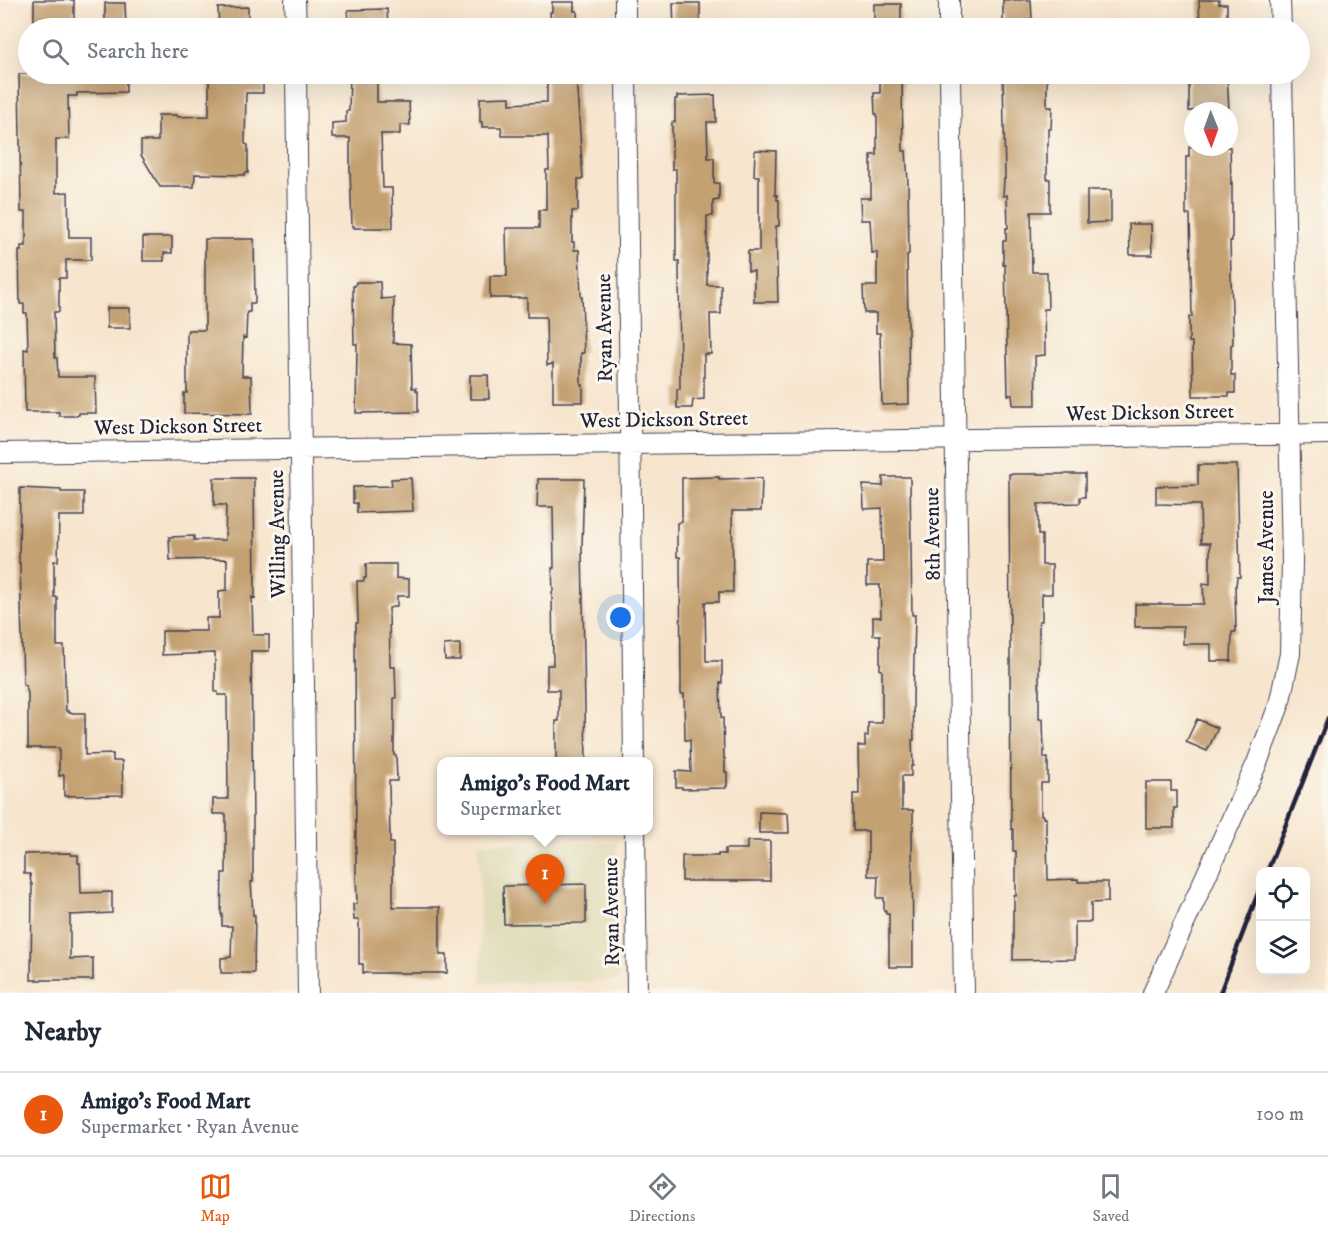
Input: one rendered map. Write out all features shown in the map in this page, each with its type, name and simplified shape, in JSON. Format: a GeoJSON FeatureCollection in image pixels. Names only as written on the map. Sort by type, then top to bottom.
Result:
{"type":"FeatureCollection","features":[{"type":"Feature","properties":{"kind":"street"},"geometry":{"type":"LineString","coordinates":[[296,0],[296,18]]}},
{"type":"Feature","properties":{"kind":"street"},"geometry":{"type":"LineString","coordinates":[[625,0],[625,18]]}},
{"type":"Feature","properties":{"kind":"street"},"geometry":{"type":"LineString","coordinates":[[949,0],[950,18]]}},
{"type":"Feature","properties":{"kind":"street"},"geometry":{"type":"LineString","coordinates":[[1280,0],[1281,18]]}},
{"type":"Feature","properties":{"kind":"street","name":"Willing Avenue"},"geometry":{"type":"LineString","coordinates":[[296,84],[308,993]]}},
{"type":"Feature","properties":{"kind":"street","name":"Ryan Avenue"},"geometry":{"type":"LineString","coordinates":[[626,84],[634,757]]}},
{"type":"Feature","properties":{"kind":"street","name":"8th Avenue"},"geometry":{"type":"LineString","coordinates":[[950,84],[964,993]]}},
{"type":"Feature","properties":{"kind":"street","name":"James Avenue"},"geometry":{"type":"LineString","coordinates":[[1153,993],[1257,763],[1278,705],[1290,654],[1292,561],[1282,84]]}},
{"type":"Feature","properties":{"kind":"street","name":"West Dickson Street"},"geometry":{"type":"LineString","coordinates":[[0,453],[1328,434]]}},
{"type":"Feature","properties":{"kind":"street","name":"Ryan Avenue"},"geometry":{"type":"LineString","coordinates":[[635,835],[637,993]]}},
{"type":"Feature","properties":{"kind":"shaded area"},"geometry":{"type":"Polygon","coordinates":[[[617,842],[619,981],[481,983],[479,843],[617,842]]]}},
{"type":"Feature","properties":{"kind":"building"},"geometry":{"type":"Polygon","coordinates":[[[34,0],[74,0],[74,18],[34,18],[34,0]]]}},
{"type":"Feature","properties":{"kind":"building"},"geometry":{"type":"Polygon","coordinates":[[[1003,0],[1031,0],[1032,18],[1003,18],[1003,0]]]}},
{"type":"Feature","properties":{"kind":"building"},"geometry":{"type":"Polygon","coordinates":[[[1199,0],[1219,0],[1219,4],[1227,4],[1227,18],[1200,18],[1199,0]]]}},
{"type":"Feature","properties":{"kind":"building"},"geometry":{"type":"Polygon","coordinates":[[[552,2],[574,2],[574,11],[577,11],[577,18],[550,18],[550,12],[552,12],[552,2]]]}},
{"type":"Feature","properties":{"kind":"building"},"geometry":{"type":"Polygon","coordinates":[[[105,3],[125,3],[126,18],[105,18],[105,3]]]}},
{"type":"Feature","properties":{"kind":"building"},"geometry":{"type":"Polygon","coordinates":[[[673,3],[700,3],[700,18],[674,18],[673,3]]]}},
{"type":"Feature","properties":{"kind":"building"},"geometry":{"type":"Polygon","coordinates":[[[874,4],[901,4],[901,18],[874,18],[874,4]]]}},
{"type":"Feature","properties":{"kind":"building"},"geometry":{"type":"Polygon","coordinates":[[[248,7],[248,18],[218,18],[218,8],[248,7]]]}},
{"type":"Feature","properties":{"kind":"building"},"geometry":{"type":"Polygon","coordinates":[[[387,9],[387,18],[348,18],[348,10],[387,9]]]}},
{"type":"Feature","properties":{"kind":"building"},"geometry":{"type":"Polygon","coordinates":[[[19,84],[126,84],[126,92],[77,93],[77,96],[68,96],[69,139],[56,139],[56,193],[68,192],[69,237],[91,237],[91,260],[66,260],[66,278],[59,278],[59,312],[54,312],[55,358],[57,358],[58,377],[95,377],[96,413],[59,416],[59,412],[25,412],[24,349],[28,350],[27,313],[24,313],[24,304],[20,304],[19,251],[21,251],[21,246],[26,246],[26,212],[21,212],[19,84]]]}},
{"type":"Feature","properties":{"kind":"building"},"geometry":{"type":"Polygon","coordinates":[[[209,84],[263,84],[263,93],[246,93],[245,144],[248,145],[248,173],[245,175],[195,174],[194,187],[160,187],[141,155],[141,141],[158,141],[158,115],[209,116],[209,84]]]}},
{"type":"Feature","properties":{"kind":"building"},"geometry":{"type":"Polygon","coordinates":[[[350,84],[377,84],[377,102],[409,102],[410,125],[400,125],[400,134],[381,134],[383,188],[392,188],[393,228],[354,228],[352,226],[350,138],[332,138],[332,123],[346,122],[346,111],[349,111],[350,84]]]}},
{"type":"Feature","properties":{"kind":"building"},"geometry":{"type":"Polygon","coordinates":[[[547,84],[577,84],[583,179],[578,179],[578,211],[572,211],[572,242],[574,242],[574,250],[579,250],[584,353],[581,353],[583,402],[553,402],[553,364],[547,365],[546,317],[527,317],[527,298],[490,298],[490,276],[507,276],[506,228],[539,228],[539,210],[546,210],[546,170],[549,170],[548,136],[502,136],[501,127],[482,127],[480,98],[510,97],[510,104],[547,102],[547,84]]]}},
{"type":"Feature","properties":{"kind":"building"},"geometry":{"type":"Polygon","coordinates":[[[880,84],[902,84],[903,151],[906,151],[908,182],[909,404],[882,405],[880,333],[876,333],[876,313],[864,313],[863,286],[877,286],[877,252],[872,253],[870,220],[861,220],[860,198],[871,198],[871,155],[877,155],[877,114],[875,114],[874,93],[880,93],[880,84]]]}},
{"type":"Feature","properties":{"kind":"building"},"geometry":{"type":"Polygon","coordinates":[[[1003,84],[1047,84],[1047,107],[1052,107],[1051,129],[1048,129],[1047,146],[1050,212],[1031,212],[1032,272],[1047,272],[1048,309],[1044,309],[1045,355],[1035,356],[1036,405],[1013,405],[1012,395],[1008,395],[1005,265],[1003,265],[1003,241],[1006,241],[1006,228],[1008,228],[1007,195],[1003,196],[1005,179],[1003,84]]]}},
{"type":"Feature","properties":{"kind":"building"},"geometry":{"type":"Polygon","coordinates":[[[1189,84],[1228,84],[1229,102],[1189,102],[1189,84]]]}},
{"type":"Feature","properties":{"kind":"building"},"geometry":{"type":"Polygon","coordinates":[[[715,95],[716,122],[707,122],[708,158],[714,158],[714,183],[719,183],[719,200],[713,201],[713,216],[707,216],[707,285],[721,285],[721,314],[710,314],[711,354],[704,354],[704,399],[693,400],[692,408],[677,408],[677,389],[680,389],[679,261],[676,261],[676,169],[672,169],[672,122],[675,122],[677,96],[715,95]]]}},
{"type":"Feature","properties":{"kind":"building"},"geometry":{"type":"Polygon","coordinates":[[[755,150],[776,151],[775,195],[779,200],[779,226],[776,226],[778,302],[754,302],[754,271],[748,271],[748,251],[759,251],[759,176],[754,176],[755,150]]]}},
{"type":"Feature","properties":{"kind":"building"},"geometry":{"type":"Polygon","coordinates":[[[1230,156],[1233,344],[1231,345],[1231,375],[1235,375],[1235,393],[1229,393],[1229,396],[1193,396],[1192,342],[1189,342],[1189,317],[1192,317],[1190,215],[1186,215],[1186,157],[1230,156]]]}},
{"type":"Feature","properties":{"kind":"building"},"geometry":{"type":"Polygon","coordinates":[[[1087,190],[1111,190],[1111,222],[1087,223],[1087,190]]]}},
{"type":"Feature","properties":{"kind":"building"},"geometry":{"type":"Polygon","coordinates":[[[1129,224],[1151,224],[1152,255],[1130,255],[1129,224]]]}},
{"type":"Feature","properties":{"kind":"building"},"geometry":{"type":"Polygon","coordinates":[[[143,237],[172,237],[172,253],[164,253],[164,261],[143,261],[143,237]]]}},
{"type":"Feature","properties":{"kind":"building"},"geometry":{"type":"Polygon","coordinates":[[[205,239],[254,239],[255,303],[250,303],[250,312],[247,312],[246,338],[243,337],[242,376],[251,376],[252,414],[184,413],[184,393],[187,393],[187,333],[188,330],[205,330],[205,239]]]}},
{"type":"Feature","properties":{"kind":"building"},"geometry":{"type":"Polygon","coordinates":[[[356,282],[380,282],[381,299],[394,298],[393,343],[411,344],[412,388],[418,391],[418,412],[356,413],[357,344],[354,344],[353,286],[356,282]]]}},
{"type":"Feature","properties":{"kind":"building"},"geometry":{"type":"Polygon","coordinates":[[[107,308],[130,308],[130,328],[107,328],[107,308]]]}},
{"type":"Feature","properties":{"kind":"building"},"geometry":{"type":"Polygon","coordinates":[[[470,375],[488,375],[489,399],[470,399],[470,375]]]}},
{"type":"Feature","properties":{"kind":"building"},"geometry":{"type":"Polygon","coordinates":[[[1198,465],[1237,465],[1240,577],[1237,577],[1235,586],[1236,632],[1232,632],[1231,661],[1211,661],[1211,644],[1183,644],[1183,627],[1135,627],[1135,604],[1204,604],[1203,583],[1210,584],[1210,543],[1201,543],[1200,505],[1156,504],[1156,486],[1198,485],[1198,465]]]}},
{"type":"Feature","properties":{"kind":"building"},"geometry":{"type":"Polygon","coordinates":[[[1009,474],[1085,474],[1085,497],[1080,497],[1080,503],[1038,504],[1038,535],[1042,535],[1042,565],[1052,565],[1052,594],[1042,594],[1042,621],[1039,621],[1039,719],[1043,719],[1044,758],[1048,758],[1048,783],[1041,783],[1041,815],[1046,818],[1048,880],[1078,879],[1078,882],[1108,882],[1108,902],[1091,903],[1091,922],[1075,922],[1075,959],[1013,960],[1016,851],[1013,851],[1013,829],[1011,829],[1009,474]]]}},
{"type":"Feature","properties":{"kind":"building"},"geometry":{"type":"Polygon","coordinates":[[[719,477],[719,479],[762,478],[761,511],[732,511],[733,592],[719,592],[719,602],[705,602],[706,661],[722,661],[721,718],[723,718],[727,786],[726,788],[682,789],[682,787],[676,787],[676,771],[691,772],[690,740],[685,740],[684,694],[681,694],[680,557],[677,557],[677,523],[682,521],[682,478],[719,477]]]}},
{"type":"Feature","properties":{"kind":"building"},"geometry":{"type":"Polygon","coordinates":[[[883,477],[910,477],[912,615],[915,615],[914,740],[912,740],[911,776],[902,776],[902,810],[913,810],[913,967],[889,967],[889,914],[884,911],[884,898],[877,898],[878,876],[868,876],[868,831],[853,831],[853,794],[859,794],[858,746],[865,746],[868,723],[882,723],[880,635],[873,635],[873,617],[881,617],[880,585],[867,585],[867,562],[883,562],[882,508],[864,509],[863,485],[883,486],[883,477]]]}},
{"type":"Feature","properties":{"kind":"building"},"geometry":{"type":"Polygon","coordinates":[[[214,478],[254,478],[253,635],[269,635],[269,651],[251,651],[253,882],[251,882],[253,915],[255,915],[254,973],[221,973],[221,958],[231,957],[232,926],[222,926],[221,914],[222,873],[226,873],[226,814],[213,814],[213,799],[228,799],[227,695],[218,695],[218,692],[215,692],[215,653],[162,655],[162,631],[206,631],[206,618],[219,618],[219,591],[227,590],[227,559],[170,560],[169,537],[194,536],[194,540],[225,540],[226,505],[214,505],[214,478]]]}},
{"type":"Feature","properties":{"kind":"building"},"geometry":{"type":"Polygon","coordinates":[[[411,478],[413,511],[357,513],[357,503],[353,503],[353,487],[392,486],[391,479],[411,478]]]}},
{"type":"Feature","properties":{"kind":"building"},"geometry":{"type":"Polygon","coordinates":[[[538,479],[584,479],[582,547],[586,757],[556,757],[559,690],[547,690],[547,665],[553,665],[553,507],[537,507],[538,479]]]}},
{"type":"Feature","properties":{"kind":"building"},"geometry":{"type":"Polygon","coordinates":[[[20,488],[84,492],[84,516],[59,516],[58,561],[54,561],[57,646],[64,646],[66,711],[85,713],[85,755],[113,754],[113,761],[122,761],[123,795],[64,796],[64,775],[59,776],[59,748],[28,748],[28,694],[26,685],[23,685],[19,563],[20,488]]]}},
{"type":"Feature","properties":{"kind":"building"},"geometry":{"type":"Polygon","coordinates":[[[366,564],[396,564],[396,578],[409,579],[409,596],[397,596],[397,606],[389,608],[390,667],[395,667],[396,698],[394,698],[394,755],[396,755],[397,781],[389,781],[390,843],[393,843],[393,907],[440,907],[440,955],[447,955],[447,973],[363,973],[363,964],[359,964],[359,920],[354,920],[353,904],[357,904],[355,631],[356,623],[358,623],[357,581],[364,581],[366,578],[366,564]]]}},
{"type":"Feature","properties":{"kind":"building"},"geometry":{"type":"Polygon","coordinates":[[[460,644],[460,660],[445,660],[444,645],[460,644]]]}},
{"type":"Feature","properties":{"kind":"building"},"geometry":{"type":"Polygon","coordinates":[[[1197,719],[1218,728],[1207,751],[1186,742],[1197,719]]]}},
{"type":"Feature","properties":{"kind":"building"},"geometry":{"type":"Polygon","coordinates":[[[1146,782],[1171,782],[1171,791],[1177,791],[1174,828],[1146,828],[1146,782]]]}},
{"type":"Feature","properties":{"kind":"building"},"geometry":{"type":"Polygon","coordinates":[[[759,812],[788,813],[789,833],[759,833],[759,812]]]}},
{"type":"Feature","properties":{"kind":"building"},"geometry":{"type":"Polygon","coordinates":[[[747,841],[770,841],[770,881],[682,881],[682,856],[718,856],[718,854],[725,854],[725,849],[747,849],[747,841]]]}},
{"type":"Feature","properties":{"kind":"building"},"geometry":{"type":"Polygon","coordinates":[[[71,853],[71,855],[78,855],[78,863],[80,863],[81,893],[112,892],[112,913],[70,915],[70,959],[93,958],[93,980],[31,980],[32,884],[30,874],[24,874],[24,854],[71,853]]]}},
{"type":"Feature","properties":{"kind":"building"},"geometry":{"type":"Polygon","coordinates":[[[586,884],[586,923],[504,924],[503,886],[586,884]]]}},
{"type":"Feature","properties":{"kind":"railway"},"geometry":{"type":"LineString","coordinates":[[1269,867],[1328,718]]}},
{"type":"Feature","properties":{"kind":"railway"},"geometry":{"type":"LineString","coordinates":[[1220,993],[1256,898]]}},
{"type":"Feature","properties":{"kind":"place","name":"Amigo's Food Mart"},"geometry":{"type":"Point","coordinates":[545,904]}}]}
